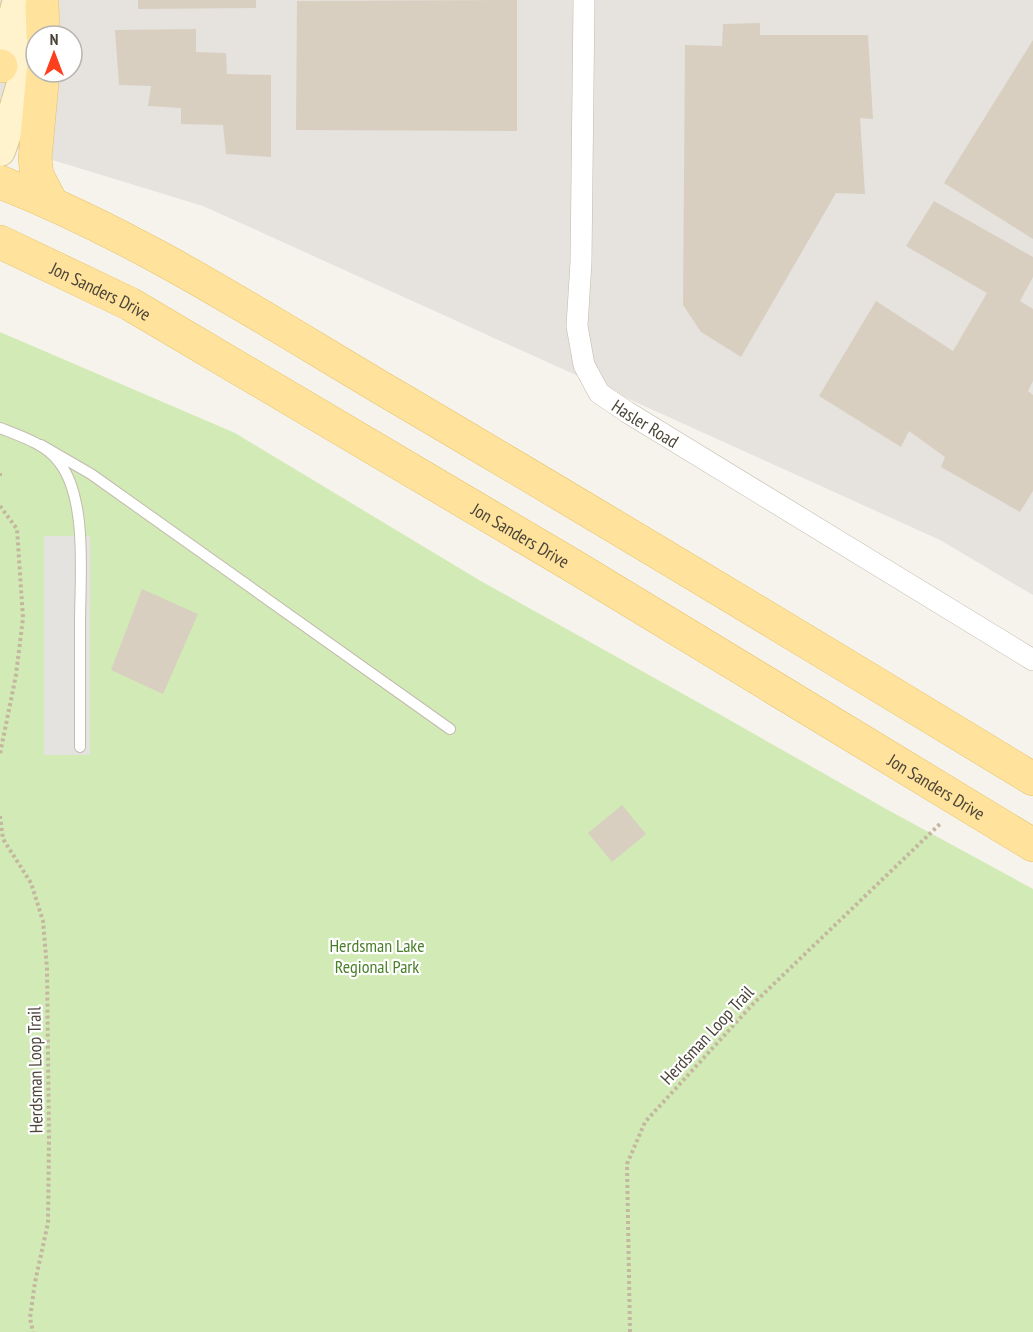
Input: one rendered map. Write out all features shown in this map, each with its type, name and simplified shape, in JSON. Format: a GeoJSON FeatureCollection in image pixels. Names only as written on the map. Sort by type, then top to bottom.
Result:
{"type":"FeatureCollection","features":[{"type":"Feature","properties":{"kind":"main road"},"geometry":{"type":"LineString","coordinates":[[0,67],[36,10]]}},
{"type":"Feature","properties":{"kind":"main road"},"geometry":{"type":"LineString","coordinates":[[0,152],[30,56],[36,10]]}},
{"type":"Feature","properties":{"kind":"main road"},"geometry":{"type":"LineString","coordinates":[[42,84],[35,158],[37,175],[51,202]]}},
{"type":"Feature","properties":{"kind":"main road"},"geometry":{"type":"LineString","coordinates":[[0,182],[51,202],[157,256],[603,518],[1033,779]]}},
{"type":"Feature","properties":{"kind":"main road","name":"Jon Sanders Drive"},"geometry":{"type":"LineString","coordinates":[[0,242],[130,304],[575,567],[1033,846]]}},
{"type":"Feature","properties":{"kind":"street","name":"Hasler Road"},"geometry":{"type":"LineString","coordinates":[[584,0],[581,262],[577,326],[584,365],[599,393],[1033,660]]}},
{"type":"Feature","properties":{"kind":"lane"},"geometry":{"type":"LineString","coordinates":[[0,428],[41,445],[91,474],[450,729]]}},
{"type":"Feature","properties":{"kind":"lane"},"geometry":{"type":"LineString","coordinates":[[41,445],[62,465],[76,500],[80,536],[80,747]]}},
{"type":"Feature","properties":{"kind":"path"},"geometry":{"type":"LineString","coordinates":[[0,506],[17,529],[23,618],[16,675],[0,754]]}},
{"type":"Feature","properties":{"kind":"path","name":"Herdsman Loop Trail"},"geometry":{"type":"LineString","coordinates":[[0,816],[3,839],[31,883],[44,921],[50,1140],[48,1223],[30,1318],[33,1332]]}},
{"type":"Feature","properties":{"kind":"path","name":"Herdsman Loop Trail"},"geometry":{"type":"LineString","coordinates":[[630,1332],[627,1164],[645,1122],[753,1004],[945,819]]}},
{"type":"Feature","properties":{"kind":"shaded area"},"geometry":{"type":"Polygon","coordinates":[[[0,0],[1033,0],[1033,595],[940,540],[203,206],[0,144],[0,0]]]}},
{"type":"Feature","properties":{"kind":"shaded area"},"geometry":{"type":"Polygon","coordinates":[[[44,536],[90,536],[90,755],[44,755],[44,536]]]}},
{"type":"Feature","properties":{"kind":"green space","name":"Herdsman Lake Regional Park"},"geometry":{"type":"Polygon","coordinates":[[[0,332],[235,433],[479,580],[1033,889],[1033,1332],[0,1332],[0,332]]]}},
{"type":"Feature","properties":{"kind":"building"},"geometry":{"type":"Polygon","coordinates":[[[138,0],[256,0],[256,8],[138,9],[138,0]]]}},
{"type":"Feature","properties":{"kind":"building"},"geometry":{"type":"Polygon","coordinates":[[[517,0],[517,131],[296,130],[297,1],[517,0]]]}},
{"type":"Feature","properties":{"kind":"building"},"geometry":{"type":"Polygon","coordinates":[[[760,23],[760,35],[868,35],[873,119],[860,118],[865,194],[836,193],[741,357],[701,332],[683,305],[685,45],[722,46],[723,24],[760,23]]]}},
{"type":"Feature","properties":{"kind":"building"},"geometry":{"type":"Polygon","coordinates":[[[196,29],[196,52],[226,53],[227,74],[271,75],[271,157],[226,154],[223,125],[181,124],[181,108],[148,106],[151,86],[119,85],[115,30],[196,29]]]}},
{"type":"Feature","properties":{"kind":"building"},"geometry":{"type":"Polygon","coordinates":[[[1033,40],[1033,239],[944,183],[1033,40]]]}},
{"type":"Feature","properties":{"kind":"building"},"geometry":{"type":"Polygon","coordinates":[[[934,201],[1033,257],[1033,277],[1020,301],[1033,309],[1033,381],[1028,391],[1033,395],[1033,491],[1020,512],[941,467],[945,457],[909,431],[901,447],[819,396],[876,301],[953,351],[987,293],[906,246],[934,201]]]}},
{"type":"Feature","properties":{"kind":"building"},"geometry":{"type":"Polygon","coordinates":[[[142,589],[198,614],[163,694],[111,670],[142,589]]]}},
{"type":"Feature","properties":{"kind":"building"},"geometry":{"type":"Polygon","coordinates":[[[622,805],[646,834],[612,862],[588,833],[622,805]]]}}]}
